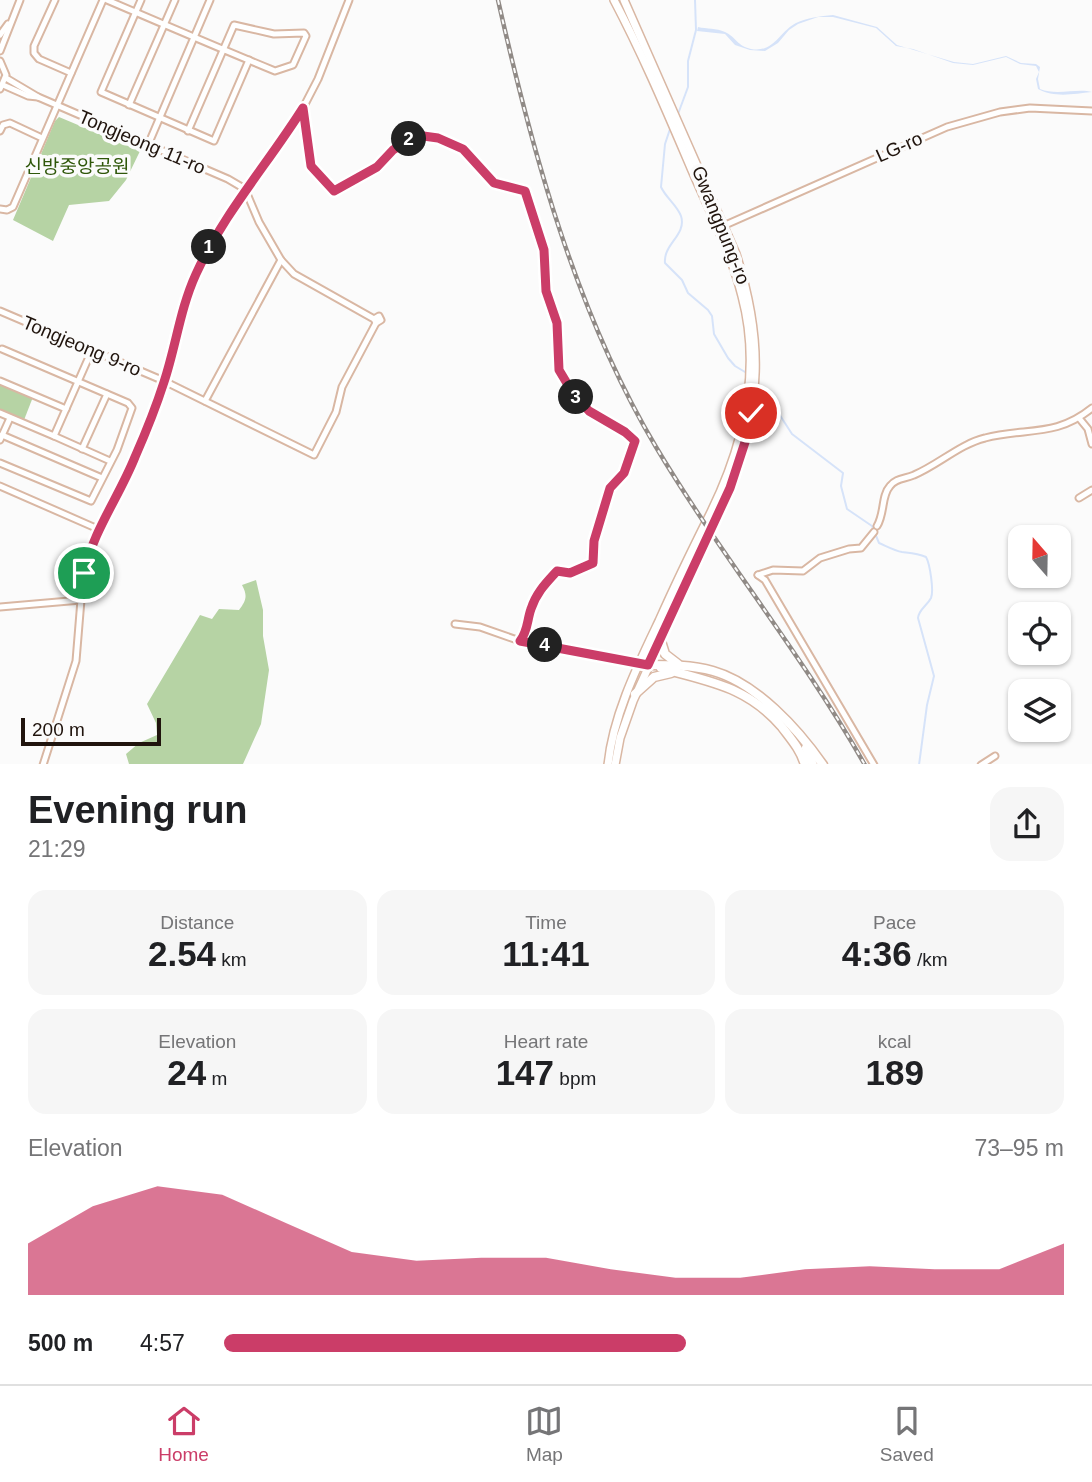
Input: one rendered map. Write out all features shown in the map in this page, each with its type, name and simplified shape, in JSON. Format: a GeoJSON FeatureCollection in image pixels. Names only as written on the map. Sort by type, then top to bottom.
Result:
{"type":"FeatureCollection","features":[{"type":"Feature","properties":{"kind":"highway"},"geometry":{"type":"LineString","coordinates":[[660,638],[668,657],[691,668]]}},
{"type":"Feature","properties":{"kind":"highway"},"geometry":{"type":"LineString","coordinates":[[643,664],[712,671],[749,688],[799,736],[822,764]]}},
{"type":"Feature","properties":{"kind":"highway"},"geometry":{"type":"LineString","coordinates":[[643,664],[734,689],[755,702],[793,740],[805,764]]}},
{"type":"Feature","properties":{"kind":"highway"},"geometry":{"type":"LineString","coordinates":[[635,694],[654,677],[676,673]]}},
{"type":"Feature","properties":{"kind":"highway"},"geometry":{"type":"LineString","coordinates":[[799,736],[813,764]]}},
{"type":"Feature","properties":{"kind":"main road"},"geometry":{"type":"LineString","coordinates":[[614,0],[669,110]]}},
{"type":"Feature","properties":{"kind":"main road"},"geometry":{"type":"LineString","coordinates":[[624,0],[669,110]]}},
{"type":"Feature","properties":{"kind":"main road","name":"Gwangpung-ro"},"geometry":{"type":"LineString","coordinates":[[615,764],[620,738],[643,664],[660,638],[730,488],[745,445],[756,373],[753,322],[748,294],[669,110]]}},
{"type":"Feature","properties":{"kind":"main road","name":"Gwangpung-ro"},"geometry":{"type":"LineString","coordinates":[[608,764],[620,714],[725,481],[742,431],[750,356],[748,321],[720,228]]}},
{"type":"Feature","properties":{"kind":"street"},"geometry":{"type":"LineString","coordinates":[[0,51],[20,0]]}},
{"type":"Feature","properties":{"kind":"street"},"geometry":{"type":"LineString","coordinates":[[55,0],[34,46],[34,53],[39,59],[71,73]]}},
{"type":"Feature","properties":{"kind":"street"},"geometry":{"type":"LineString","coordinates":[[0,209],[13,207],[105,0],[165,24],[194,37],[223,49],[275,71],[293,65],[306,36],[304,33],[264,32],[234,25],[223,49],[188,131]]}},
{"type":"Feature","properties":{"kind":"street"},"geometry":{"type":"LineString","coordinates":[[141,0],[101,92],[215,141],[249,60]]}},
{"type":"Feature","properties":{"kind":"street"},"geometry":{"type":"LineString","coordinates":[[130,105],[175,0]]}},
{"type":"Feature","properties":{"kind":"street"},"geometry":{"type":"LineString","coordinates":[[148,145],[210,0]]}},
{"type":"Feature","properties":{"kind":"street"},"geometry":{"type":"LineString","coordinates":[[43,764],[76,661],[80,600],[87,558],[98,529],[135,458],[164,381],[186,299],[215,235],[303,108],[318,79],[349,0]]}},
{"type":"Feature","properties":{"kind":"street"},"geometry":{"type":"LineString","coordinates":[[0,35],[10,22]]}},
{"type":"Feature","properties":{"kind":"street"},"geometry":{"type":"LineString","coordinates":[[0,61],[6,78],[1,87],[38,97]]}},
{"type":"Feature","properties":{"kind":"street"},"geometry":{"type":"LineString","coordinates":[[6,78],[38,97]]}},
{"type":"Feature","properties":{"kind":"street","name":"Tongjeong 11-ro"},"geometry":{"type":"LineString","coordinates":[[38,97],[245,189]]}},
{"type":"Feature","properties":{"kind":"street"},"geometry":{"type":"LineString","coordinates":[[303,108],[311,166],[334,191],[377,167],[393,150],[416,135],[438,138],[463,149],[494,183],[525,191],[544,250],[546,291],[557,323],[559,370],[574,395],[589,411],[635,441],[624,473],[610,488],[594,541],[593,563],[570,573],[557,571],[541,587],[531,608],[525,635],[520,641]]}},
{"type":"Feature","properties":{"kind":"street","name":"LG-ro"},"geometry":{"type":"LineString","coordinates":[[720,228],[947,127],[1000,112],[1030,108],[1092,111]]}},
{"type":"Feature","properties":{"kind":"street"},"geometry":{"type":"LineString","coordinates":[[0,131],[4,125],[10,123],[42,138]]}},
{"type":"Feature","properties":{"kind":"street"},"geometry":{"type":"LineString","coordinates":[[205,401],[281,260],[259,222],[245,189]]}},
{"type":"Feature","properties":{"kind":"street","name":"Tongjeong 9-ro"},"geometry":{"type":"LineString","coordinates":[[0,311],[164,381],[314,455],[336,412],[342,387],[375,321],[294,274],[281,260]]}},
{"type":"Feature","properties":{"kind":"street"},"geometry":{"type":"LineString","coordinates":[[0,463],[89,501],[121,440],[132,408],[128,403],[2,349]]}},
{"type":"Feature","properties":{"kind":"street"},"geometry":{"type":"LineString","coordinates":[[54,436],[92,350]]}},
{"type":"Feature","properties":{"kind":"street"},"geometry":{"type":"LineString","coordinates":[[0,381],[66,409]]}},
{"type":"Feature","properties":{"kind":"street"},"geometry":{"type":"LineString","coordinates":[[82,449],[107,394]]}},
{"type":"Feature","properties":{"kind":"street"},"geometry":{"type":"LineString","coordinates":[[873,764],[765,580],[758,575],[773,570],[803,571],[820,558],[861,548],[875,529],[883,512],[888,487],[895,481],[915,475],[982,438],[1056,428],[1091,410]]}},
{"type":"Feature","properties":{"kind":"street"},"geometry":{"type":"LineString","coordinates":[[0,413],[110,461]]}},
{"type":"Feature","properties":{"kind":"street"},"geometry":{"type":"LineString","coordinates":[[10,418],[1,437],[102,478]]}},
{"type":"Feature","properties":{"kind":"street"},"geometry":{"type":"LineString","coordinates":[[1079,418],[1088,429],[1092,444]]}},
{"type":"Feature","properties":{"kind":"street"},"geometry":{"type":"LineString","coordinates":[[0,486],[98,529]]}},
{"type":"Feature","properties":{"kind":"street"},"geometry":{"type":"LineString","coordinates":[[1079,498],[1092,490]]}},
{"type":"Feature","properties":{"kind":"street"},"geometry":{"type":"LineString","coordinates":[[0,607],[80,600]]}},
{"type":"Feature","properties":{"kind":"street"},"geometry":{"type":"LineString","coordinates":[[455,624],[480,626],[520,641],[643,664]]}},
{"type":"Feature","properties":{"kind":"street"},"geometry":{"type":"LineString","coordinates":[[983,764],[995,756]]}},
{"type":"Feature","properties":{"kind":"green space","name":"신방중앙공원"},"geometry":{"type":"Polygon","coordinates":[[[59,117],[140,151],[126,180],[109,201],[69,205],[53,241],[13,220],[59,117]]]}},
{"type":"Feature","properties":{"kind":"green space"},"geometry":{"type":"Polygon","coordinates":[[[0,384],[33,397],[24,420],[0,409],[0,384]]]}},
{"type":"Feature","properties":{"kind":"green space"},"geometry":{"type":"Polygon","coordinates":[[[256,580],[263,610],[263,636],[269,670],[261,724],[243,764],[129,764],[126,754],[139,743],[157,735],[156,723],[147,704],[200,615],[212,619],[219,609],[239,610],[245,598],[242,585],[256,580]]]}},
{"type":"Feature","properties":{"kind":"water"},"geometry":{"type":"Polygon","coordinates":[[[833,15],[877,27],[897,45],[907,48],[896,46],[876,28],[833,17],[820,17],[833,15]]]}},
{"type":"Feature","properties":{"kind":"water"},"geometry":{"type":"Polygon","coordinates":[[[816,18],[798,24],[765,51],[735,45],[725,34],[697,31],[698,27],[722,31],[743,46],[759,49],[771,45],[796,23],[816,18]]]}},
{"type":"Feature","properties":{"kind":"water"},"geometry":{"type":"Polygon","coordinates":[[[928,54],[954,62],[973,64],[1006,56],[1040,67],[1040,89],[1053,92],[1092,92],[1064,95],[1044,92],[1038,89],[1036,79],[1039,72],[1036,66],[1020,64],[1006,57],[973,65],[953,63],[928,54]]]}},
{"type":"Feature","properties":{"kind":"waterway"},"geometry":{"type":"LineString","coordinates":[[678,114],[688,87],[688,61],[696,30],[695,0]]}},
{"type":"Feature","properties":{"kind":"waterway"},"geometry":{"type":"LineString","coordinates":[[670,129],[665,144],[661,187],[679,212],[682,223],[665,256],[665,263],[682,280],[688,293],[708,310],[712,316],[714,334],[728,358],[745,372]]}},
{"type":"Feature","properties":{"kind":"waterway"},"geometry":{"type":"LineString","coordinates":[[756,391],[772,403],[792,434],[843,473],[841,486],[847,509],[872,526],[879,543],[926,557],[932,595],[918,618],[934,676],[919,764]]}},
{"type":"Feature","properties":{"kind":"railway"},"geometry":{"type":"LineString","coordinates":[[498,0],[542,172],[560,230],[602,342],[656,447],[707,527],[815,684],[864,764]]}},
{"type":"Feature","properties":{"kind":"route"},"geometry":{"type":"LineString","coordinates":[[84,573],[91,544],[135,458],[164,381],[186,299],[195,277],[223,222],[279,146],[303,108],[311,166],[334,191],[377,167],[393,150],[416,135],[438,138],[463,149],[494,183],[525,191],[544,250],[546,291],[557,323],[559,370],[574,395],[589,411],[635,441],[624,473],[610,488],[594,541],[593,563],[570,573],[557,571],[541,587],[531,608],[525,635],[520,641],[648,665],[730,488],[748,433],[751,413]]}}]}
